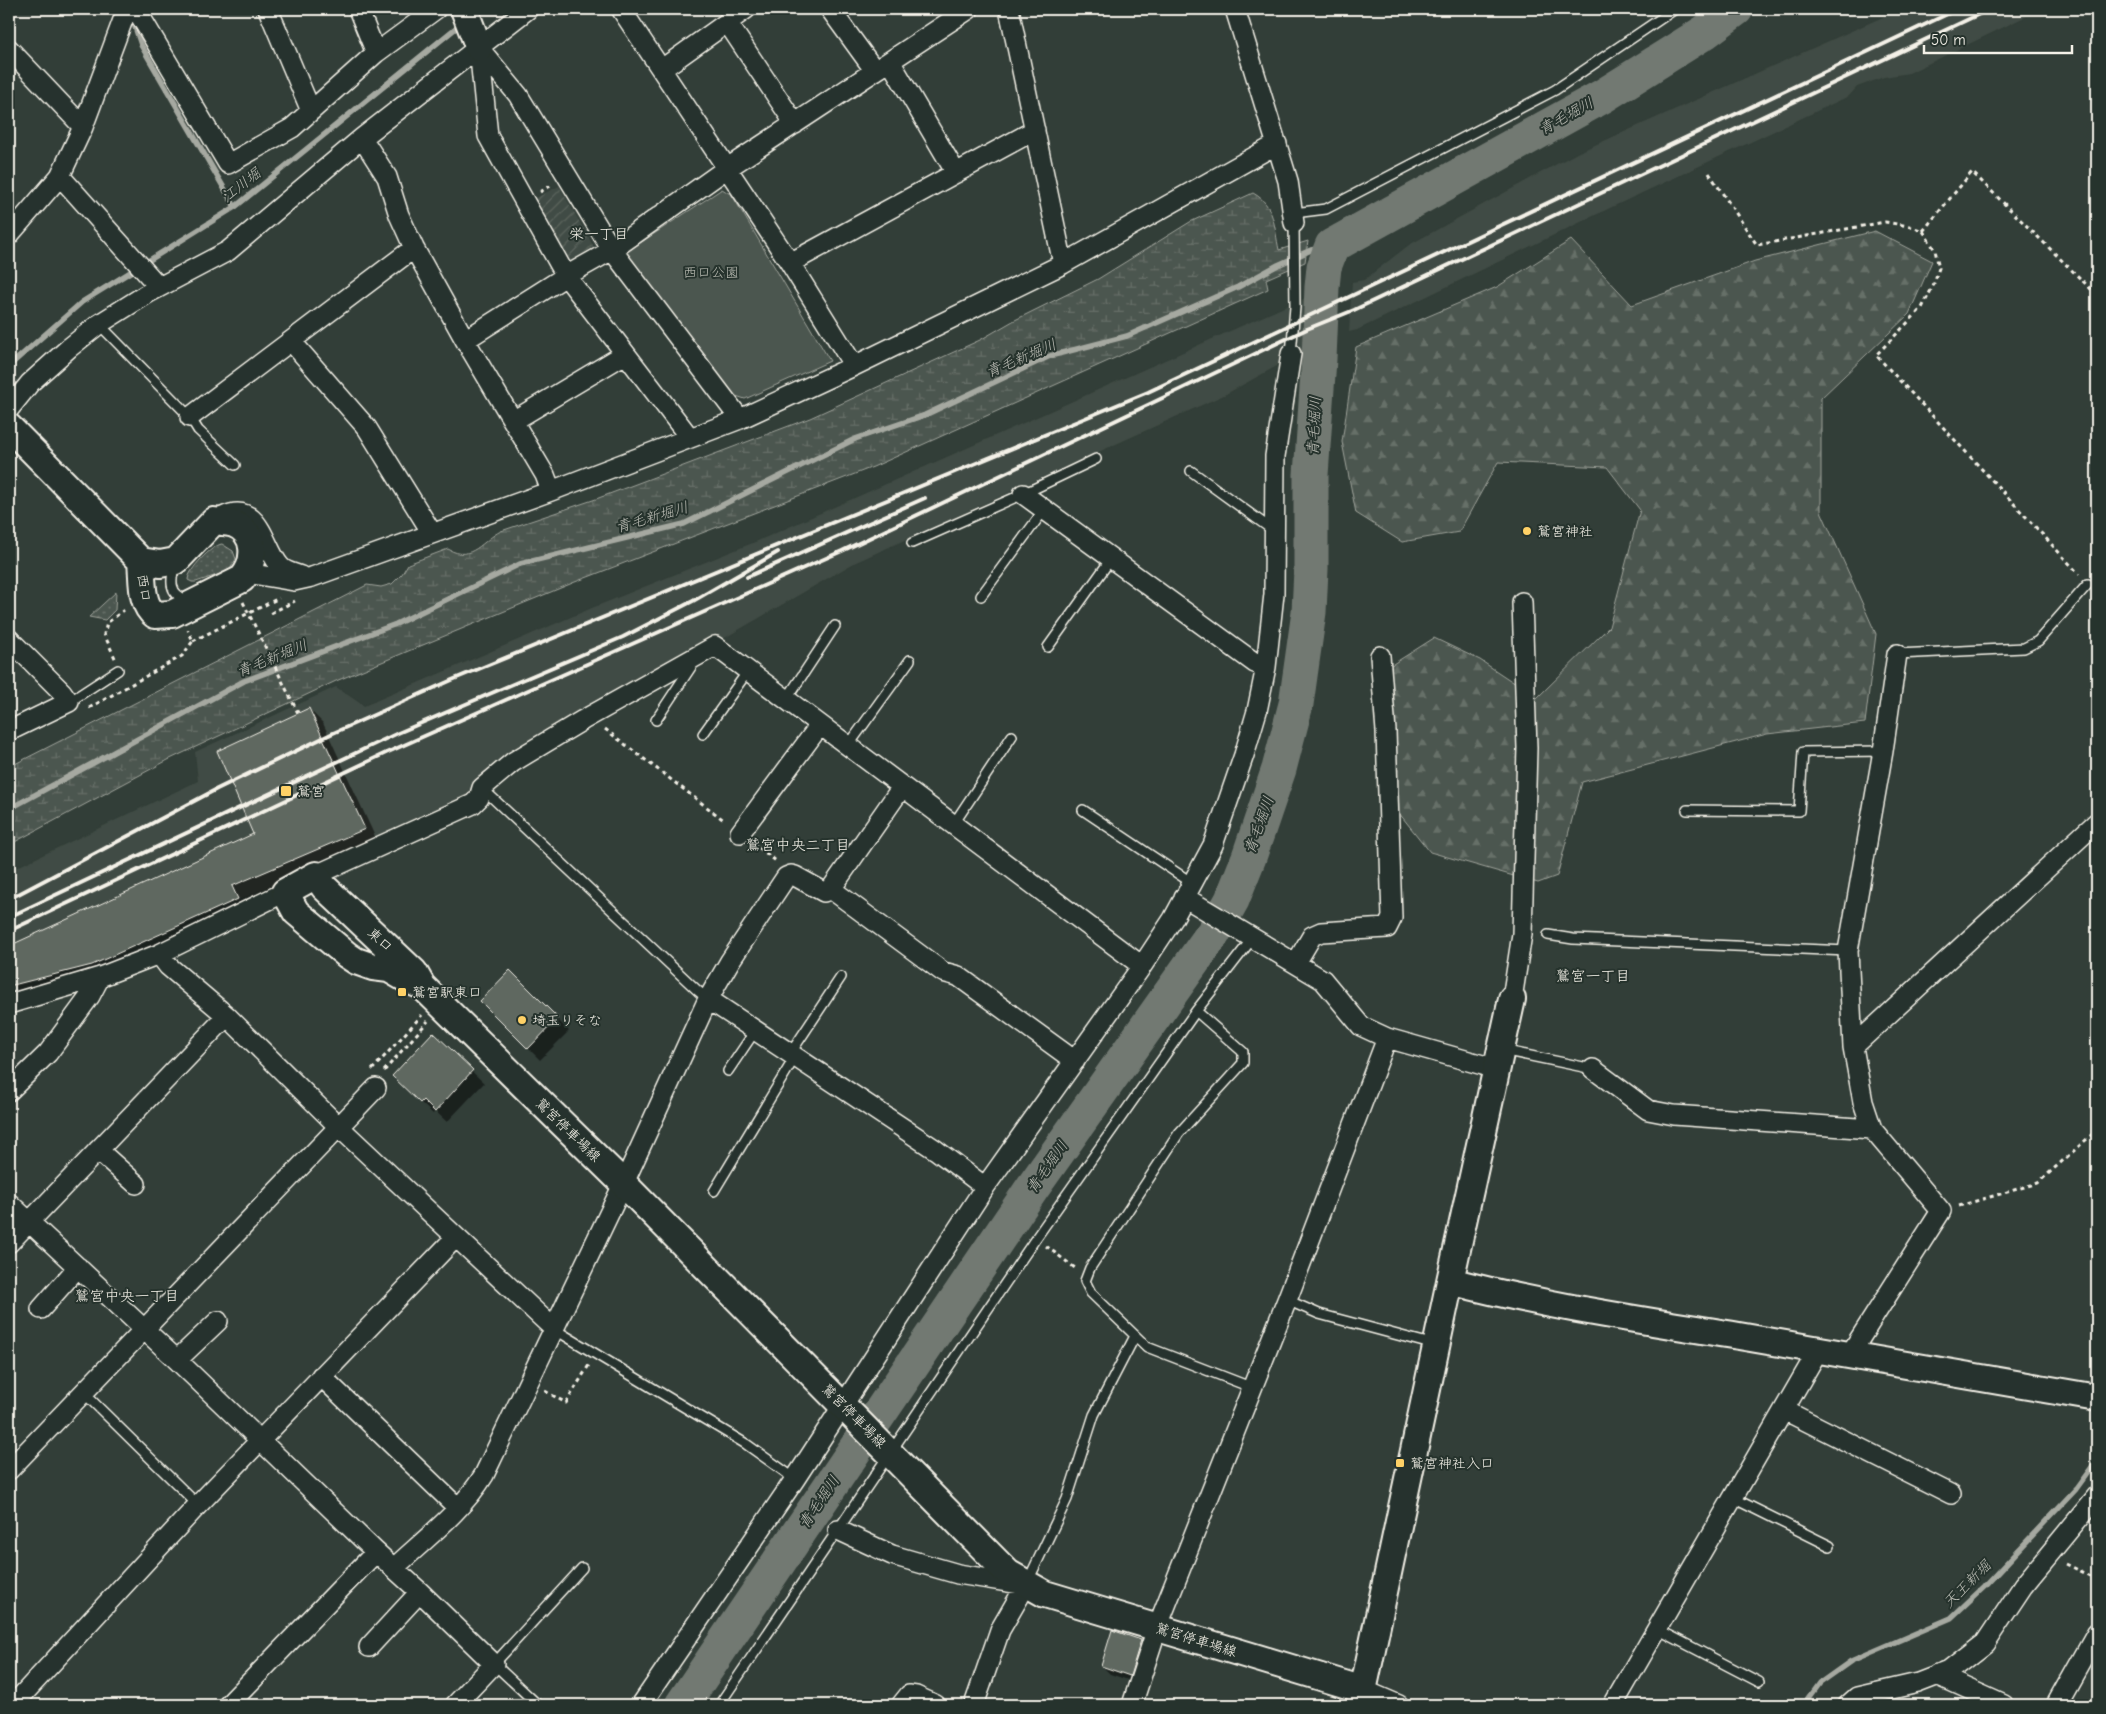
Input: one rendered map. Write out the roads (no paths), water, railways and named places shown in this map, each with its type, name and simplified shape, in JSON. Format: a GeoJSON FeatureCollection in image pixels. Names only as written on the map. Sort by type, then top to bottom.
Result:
{"type":"FeatureCollection","features":[{"type":"Feature","properties":{"kind":"street"},"geometry":{"type":"LineString","coordinates":[[113,9],[120,28]]}},
{"type":"Feature","properties":{"kind":"street"},"geometry":{"type":"LineString","coordinates":[[10,230],[60,176],[83,126],[127,9]]}},
{"type":"Feature","properties":{"kind":"street"},"geometry":{"type":"LineString","coordinates":[[136,9],[228,164],[292,128],[376,53],[436,9]]}},
{"type":"Feature","properties":{"kind":"street"},"geometry":{"type":"LineString","coordinates":[[268,9],[311,110]]}},
{"type":"Feature","properties":{"kind":"street"},"geometry":{"type":"LineString","coordinates":[[358,9],[376,53]]}},
{"type":"Feature","properties":{"kind":"street"},"geometry":{"type":"LineString","coordinates":[[464,9],[479,48],[488,136],[566,276],[690,438]]}},
{"type":"Feature","properties":{"kind":"street"},"geometry":{"type":"LineString","coordinates":[[9,409],[30,383],[68,348],[99,324],[159,287],[228,251],[362,138],[528,9]]}},
{"type":"Feature","properties":{"kind":"street"},"geometry":{"type":"LineString","coordinates":[[621,9],[790,263],[854,366]]}},
{"type":"Feature","properties":{"kind":"street"},"geometry":{"type":"LineString","coordinates":[[662,69],[746,9]]}},
{"type":"Feature","properties":{"kind":"street"},"geometry":{"type":"LineString","coordinates":[[830,9],[883,66],[956,173]]}},
{"type":"Feature","properties":{"kind":"street"},"geometry":{"type":"LineString","coordinates":[[465,340],[566,276],[612,250],[726,169],[969,9]]}},
{"type":"Feature","properties":{"kind":"street"},"geometry":{"type":"LineString","coordinates":[[1009,9],[1063,264]]}},
{"type":"Feature","properties":{"kind":"street"},"geometry":{"type":"LineString","coordinates":[[1235,9],[1288,181],[1294,224]]}},
{"type":"Feature","properties":{"kind":"street"},"geometry":{"type":"LineString","coordinates":[[727,22],[795,124]]}},
{"type":"Feature","properties":{"kind":"street"},"geometry":{"type":"LineString","coordinates":[[479,48],[518,95],[612,250],[740,419]]}},
{"type":"Feature","properties":{"kind":"street"},"geometry":{"type":"LineString","coordinates":[[9,49],[83,126]]}},
{"type":"Feature","properties":{"kind":"street"},"geometry":{"type":"LineString","coordinates":[[790,263],[1034,130]]}},
{"type":"Feature","properties":{"kind":"street"},"geometry":{"type":"LineString","coordinates":[[362,138],[388,177],[399,215],[414,248],[544,475],[551,491]]}},
{"type":"Feature","properties":{"kind":"street"},"geometry":{"type":"LineString","coordinates":[[214,522],[234,524],[243,529],[248,536],[253,549],[248,573],[285,580],[307,579],[551,491],[740,419],[854,366],[1063,264],[1277,144]]}},
{"type":"Feature","properties":{"kind":"street"},"geometry":{"type":"LineString","coordinates":[[60,176],[159,287]]}},
{"type":"Feature","properties":{"kind":"street"},"geometry":{"type":"LineString","coordinates":[[190,418],[414,248]]}},
{"type":"Feature","properties":{"kind":"street"},"geometry":{"type":"LineString","coordinates":[[291,341],[367,428],[432,533]]}},
{"type":"Feature","properties":{"kind":"street"},"geometry":{"type":"LineString","coordinates":[[513,421],[625,354]]}},
{"type":"Feature","properties":{"kind":"street"},"geometry":{"type":"LineString","coordinates":[[641,1705],[795,1479],[848,1409],[986,1187],[1142,966],[1190,894],[1216,836],[1255,720],[1266,667],[1274,594],[1274,456],[1276,433],[1290,354]]}},
{"type":"Feature","properties":{"kind":"street"},"geometry":{"type":"LineString","coordinates":[[9,427],[141,562]]}},
{"type":"Feature","properties":{"kind":"street"},"geometry":{"type":"LineString","coordinates":[[1023,494],[1255,663],[1266,667]]}},
{"type":"Feature","properties":{"kind":"street"},"geometry":{"type":"LineString","coordinates":[[176,561],[214,522],[227,515],[238,514],[250,517],[260,526],[271,553],[279,566],[307,579]]}},
{"type":"Feature","properties":{"kind":"street","name":"西口"},"geometry":{"type":"LineString","coordinates":[[176,561],[160,564],[141,562],[145,602],[147,609],[155,615],[172,614],[197,603],[242,579],[248,573]]}},
{"type":"Feature","properties":{"kind":"street"},"geometry":{"type":"LineString","coordinates":[[1399,1705],[1362,1698],[1436,1345],[1512,999],[1522,934],[1527,748],[1522,602]]}},
{"type":"Feature","properties":{"kind":"street"},"geometry":{"type":"LineString","coordinates":[[9,639],[62,692],[69,702],[9,731]]}},
{"type":"Feature","properties":{"kind":"street"},"geometry":{"type":"LineString","coordinates":[[9,1004],[100,977],[159,954],[316,875],[473,804],[482,788],[513,762],[588,716],[715,646],[1142,966]]}},
{"type":"Feature","properties":{"kind":"street"},"geometry":{"type":"LineString","coordinates":[[1850,1354],[1941,1212],[1872,1129],[1863,1102],[1853,1047],[1848,951],[1883,751],[1897,654]]}},
{"type":"Feature","properties":{"kind":"street"},"geometry":{"type":"LineString","coordinates":[[1296,963],[1312,936],[1321,932],[1387,928],[1392,918],[1386,731],[1380,656]]}},
{"type":"Feature","properties":{"kind":"street"},"geometry":{"type":"LineString","coordinates":[[740,833],[820,725]]}},
{"type":"Feature","properties":{"kind":"street"},"geometry":{"type":"LineString","coordinates":[[394,1568],[458,1508],[475,1489],[484,1475],[624,1184],[708,999],[730,961],[786,877],[790,875],[824,892],[831,888],[902,787]]}},
{"type":"Feature","properties":{"kind":"street"},"geometry":{"type":"LineString","coordinates":[[1853,1047],[2097,822]]}},
{"type":"Feature","properties":{"kind":"street","name":"東口"},"geometry":{"type":"LineString","coordinates":[[316,875],[324,887],[414,972],[422,986]]}},
{"type":"Feature","properties":{"kind":"street"},"geometry":{"type":"LineString","coordinates":[[831,888],[943,972],[958,976],[1075,1061]]}},
{"type":"Feature","properties":{"kind":"street","name":"東口"},"geometry":{"type":"LineString","coordinates":[[285,892],[296,912],[356,961],[373,967],[389,969],[422,986]]}},
{"type":"Feature","properties":{"kind":"street"},"geometry":{"type":"LineString","coordinates":[[1190,894],[1249,936],[1323,980],[1362,1026],[1387,1038],[1499,1060]]}},
{"type":"Feature","properties":{"kind":"street"},"geometry":{"type":"LineString","coordinates":[[320,932],[316,916],[322,905],[329,902],[342,904]]}},
{"type":"Feature","properties":{"kind":"street"},"geometry":{"type":"LineString","coordinates":[[159,954],[168,966],[227,1016],[340,1127],[554,1328]]}},
{"type":"Feature","properties":{"kind":"street"},"geometry":{"type":"LineString","coordinates":[[9,1091],[48,1053],[90,996],[100,977]]}},
{"type":"Feature","properties":{"kind":"street","name":"鷲宮停車場線"},"geometry":{"type":"LineString","coordinates":[[422,986],[624,1184],[1008,1573],[1026,1585],[1045,1594],[1157,1628],[1362,1698]]}},
{"type":"Feature","properties":{"kind":"street"},"geometry":{"type":"LineString","coordinates":[[708,999],[936,1150],[986,1187]]}},
{"type":"Feature","properties":{"kind":"street"},"geometry":{"type":"LineString","coordinates":[[9,1243],[227,1016]]}},
{"type":"Feature","properties":{"kind":"street"},"geometry":{"type":"LineString","coordinates":[[1132,1705],[1157,1628],[1253,1388],[1387,1038]]}},
{"type":"Feature","properties":{"kind":"street"},"geometry":{"type":"LineString","coordinates":[[1593,1069],[1648,1110],[1674,1115],[1872,1129]]}},
{"type":"Feature","properties":{"kind":"street"},"geometry":{"type":"LineString","coordinates":[[9,1470],[340,1127],[372,1082]]}},
{"type":"Feature","properties":{"kind":"street"},"geometry":{"type":"LineString","coordinates":[[98,1150],[136,1184]]}},
{"type":"Feature","properties":{"kind":"street"},"geometry":{"type":"LineString","coordinates":[[9,1203],[177,1360],[494,1664],[455,1705]]}},
{"type":"Feature","properties":{"kind":"street"},"geometry":{"type":"LineString","coordinates":[[13,1705],[198,1505],[261,1442],[456,1237]]}},
{"type":"Feature","properties":{"kind":"street"},"geometry":{"type":"LineString","coordinates":[[41,1308],[78,1267]]}},
{"type":"Feature","properties":{"kind":"street"},"geometry":{"type":"LineString","coordinates":[[1450,1281],[1498,1294],[1586,1310],[2097,1398]]}},
{"type":"Feature","properties":{"kind":"street"},"geometry":{"type":"LineString","coordinates":[[177,1360],[218,1320]]}},
{"type":"Feature","properties":{"kind":"street"},"geometry":{"type":"LineString","coordinates":[[1619,1704],[1657,1629],[1819,1349]]}},
{"type":"Feature","properties":{"kind":"street"},"geometry":{"type":"LineString","coordinates":[[322,1376],[458,1508]]}},
{"type":"Feature","properties":{"kind":"street"},"geometry":{"type":"LineString","coordinates":[[1784,1410],[1951,1494]]}},
{"type":"Feature","properties":{"kind":"street"},"geometry":{"type":"LineString","coordinates":[[1848,1705],[1857,1697],[1918,1683],[1949,1671],[1985,1644],[2023,1586],[2097,1496]]}},
{"type":"Feature","properties":{"kind":"street"},"geometry":{"type":"LineString","coordinates":[[838,1530],[892,1555],[958,1574],[1026,1585],[1000,1630],[974,1705]]}},
{"type":"Feature","properties":{"kind":"street"},"geometry":{"type":"LineString","coordinates":[[228,1705],[376,1552]]}},
{"type":"Feature","properties":{"kind":"street"},"geometry":{"type":"LineString","coordinates":[[369,1647],[420,1592]]}},
{"type":"Feature","properties":{"kind":"street"},"geometry":{"type":"LineString","coordinates":[[2056,1705],[2090,1663],[2097,1632]]}},
{"type":"Feature","properties":{"kind":"street"},"geometry":{"type":"LineString","coordinates":[[1937,1675],[1972,1699],[2004,1705]]}},
{"type":"Feature","properties":{"kind":"street"},"geometry":{"type":"LineString","coordinates":[[901,1705],[909,1695],[936,1705]]}},
{"type":"Feature","properties":{"kind":"lane"},"geometry":{"type":"LineString","coordinates":[[1290,354],[1295,307],[1294,224],[1555,90],[1675,9]]}},
{"type":"Feature","properties":{"kind":"lane"},"geometry":{"type":"LineString","coordinates":[[99,324],[190,418],[198,430],[235,465]]}},
{"type":"Feature","properties":{"kind":"lane"},"geometry":{"type":"LineString","coordinates":[[912,543],[1023,494],[1096,459]]}},
{"type":"Feature","properties":{"kind":"lane"},"geometry":{"type":"LineString","coordinates":[[1191,471],[1267,526],[1274,528]]}},
{"type":"Feature","properties":{"kind":"lane"},"geometry":{"type":"LineString","coordinates":[[981,596],[1044,510]]}},
{"type":"Feature","properties":{"kind":"lane"},"geometry":{"type":"LineString","coordinates":[[1048,647],[1112,559]]}},
{"type":"Feature","properties":{"kind":"lane"},"geometry":{"type":"LineString","coordinates":[[176,561],[172,588],[175,594],[197,603]]}},
{"type":"Feature","properties":{"kind":"lane"},"geometry":{"type":"LineString","coordinates":[[1897,654],[2024,648],[2038,642],[2088,584]]}},
{"type":"Feature","properties":{"kind":"lane"},"geometry":{"type":"LineString","coordinates":[[786,700],[835,626]]}},
{"type":"Feature","properties":{"kind":"lane"},"geometry":{"type":"LineString","coordinates":[[656,720],[699,655]]}},
{"type":"Feature","properties":{"kind":"lane"},"geometry":{"type":"LineString","coordinates":[[848,746],[910,660]]}},
{"type":"Feature","properties":{"kind":"lane"},"geometry":{"type":"LineString","coordinates":[[69,702],[118,666]]}},
{"type":"Feature","properties":{"kind":"lane"},"geometry":{"type":"LineString","coordinates":[[703,734],[748,671]]}},
{"type":"Feature","properties":{"kind":"lane"},"geometry":{"type":"LineString","coordinates":[[953,825],[1012,736]]}},
{"type":"Feature","properties":{"kind":"lane"},"geometry":{"type":"LineString","coordinates":[[1687,810],[1799,811],[1803,752],[1883,751]]}},
{"type":"Feature","properties":{"kind":"lane"},"geometry":{"type":"LineString","coordinates":[[482,788],[708,999]]}},
{"type":"Feature","properties":{"kind":"lane"},"geometry":{"type":"LineString","coordinates":[[1083,810],[1190,894]]}},
{"type":"Feature","properties":{"kind":"lane"},"geometry":{"type":"LineString","coordinates":[[719,1705],[838,1530],[888,1450],[1249,936]]}},
{"type":"Feature","properties":{"kind":"lane"},"geometry":{"type":"LineString","coordinates":[[1548,936],[1573,939],[1848,951]]}},
{"type":"Feature","properties":{"kind":"lane"},"geometry":{"type":"LineString","coordinates":[[714,1191],[841,977]]}},
{"type":"Feature","properties":{"kind":"lane"},"geometry":{"type":"LineString","coordinates":[[1196,1011],[1243,1052],[1243,1063],[1179,1133],[1086,1276],[1085,1281],[1091,1293],[1147,1347],[1253,1388]]}},
{"type":"Feature","properties":{"kind":"lane"},"geometry":{"type":"LineString","coordinates":[[728,1071],[755,1031]]}},
{"type":"Feature","properties":{"kind":"lane"},"geometry":{"type":"LineString","coordinates":[[1499,1060],[1593,1069]]}},
{"type":"Feature","properties":{"kind":"lane"},"geometry":{"type":"LineString","coordinates":[[1287,1300],[1319,1314],[1436,1345]]}},
{"type":"Feature","properties":{"kind":"lane"},"geometry":{"type":"LineString","coordinates":[[554,1328],[746,1444],[795,1479]]}},
{"type":"Feature","properties":{"kind":"lane"},"geometry":{"type":"LineString","coordinates":[[1026,1585],[1067,1499],[1094,1415],[1135,1336]]}},
{"type":"Feature","properties":{"kind":"lane"},"geometry":{"type":"LineString","coordinates":[[83,1392],[198,1505]]}},
{"type":"Feature","properties":{"kind":"lane"},"geometry":{"type":"LineString","coordinates":[[1733,1498],[1830,1546]]}},
{"type":"Feature","properties":{"kind":"lane"},"geometry":{"type":"LineString","coordinates":[[538,1705],[494,1664],[582,1568]]}},
{"type":"Feature","properties":{"kind":"lane"},"geometry":{"type":"LineString","coordinates":[[1657,1629],[1759,1682]]}},
{"type":"Feature","properties":{"kind":"waterway","name":"青毛堀川"},"geometry":{"type":"LineString","coordinates":[[682,1705],[1033,1187],[1214,932],[1232,900],[1279,769],[1296,704],[1309,612],[1311,475],[1322,287],[1324,267],[1332,246],[1603,96],[1705,32],[1736,9]]}},
{"type":"Feature","properties":{"kind":"waterway"},"geometry":{"type":"LineString","coordinates":[[131,15],[141,45],[235,207]]}},
{"type":"Feature","properties":{"kind":"waterway","name":"江川堀"},"geometry":{"type":"LineString","coordinates":[[9,366],[82,302],[235,207],[462,23]]}},
{"type":"Feature","properties":{"kind":"waterway","name":"青毛新堀川"},"geometry":{"type":"LineString","coordinates":[[9,809],[244,681],[396,624],[520,564],[684,524],[855,439],[925,415],[1050,356],[1127,336],[1238,287],[1278,265],[1311,250],[1332,246]]}},
{"type":"Feature","properties":{"kind":"waterway","name":"天王新堀"},"geometry":{"type":"LineString","coordinates":[[1804,1705],[1820,1683],[1851,1661],[1951,1618],[1984,1587],[2076,1489],[2097,1460]]}},
{"type":"Feature","properties":{"kind":"railway"},"geometry":{"type":"LineString","coordinates":[[9,899],[217,789],[331,734],[452,680],[1148,392],[1958,9]]}},
{"type":"Feature","properties":{"kind":"railway"},"geometry":{"type":"LineString","coordinates":[[9,931],[386,753],[842,551],[1307,329],[1354,310],[1990,9]]}},
{"type":"Feature","properties":{"kind":"railway"},"geometry":{"type":"LineString","coordinates":[[747,577],[925,498]]}},
{"type":"Feature","properties":{"kind":"railway"},"geometry":{"type":"LineString","coordinates":[[9,917],[398,733],[623,637],[693,601],[778,552]]}},
{"type":"Feature","properties":{"kind":"place","name":"鷲宮神社"},"geometry":{"type":"Point","coordinates":[1527,531]}},
{"type":"Feature","properties":{"kind":"place","name":"鷲宮"},"geometry":{"type":"Point","coordinates":[286,791]}},
{"type":"Feature","properties":{"kind":"place","name":"鷲宮駅東口"},"geometry":{"type":"Point","coordinates":[402,992]}},
{"type":"Feature","properties":{"kind":"place","name":"埼玉りそな"},"geometry":{"type":"Point","coordinates":[522,1020]}},
{"type":"Feature","properties":{"kind":"place","name":"鷲宮神社入口"},"geometry":{"type":"Point","coordinates":[1400,1463]}},
{"type":"Feature","properties":{"kind":"district","name":"栄一丁目"},"geometry":{"type":"Point","coordinates":[599,234]}},
{"type":"Feature","properties":{"kind":"district","name":"鷲宮中央二丁目"},"geometry":{"type":"Point","coordinates":[798,845]}},
{"type":"Feature","properties":{"kind":"district","name":"鷲宮一丁目"},"geometry":{"type":"Point","coordinates":[1593,976]}},
{"type":"Feature","properties":{"kind":"district","name":"鷲宮中央一丁目"},"geometry":{"type":"Point","coordinates":[127,1296]}},
{"type":"Feature","properties":{"kind":"park label","name":"西口公園"},"geometry":{"type":"Point","coordinates":[711,272]}}]}
